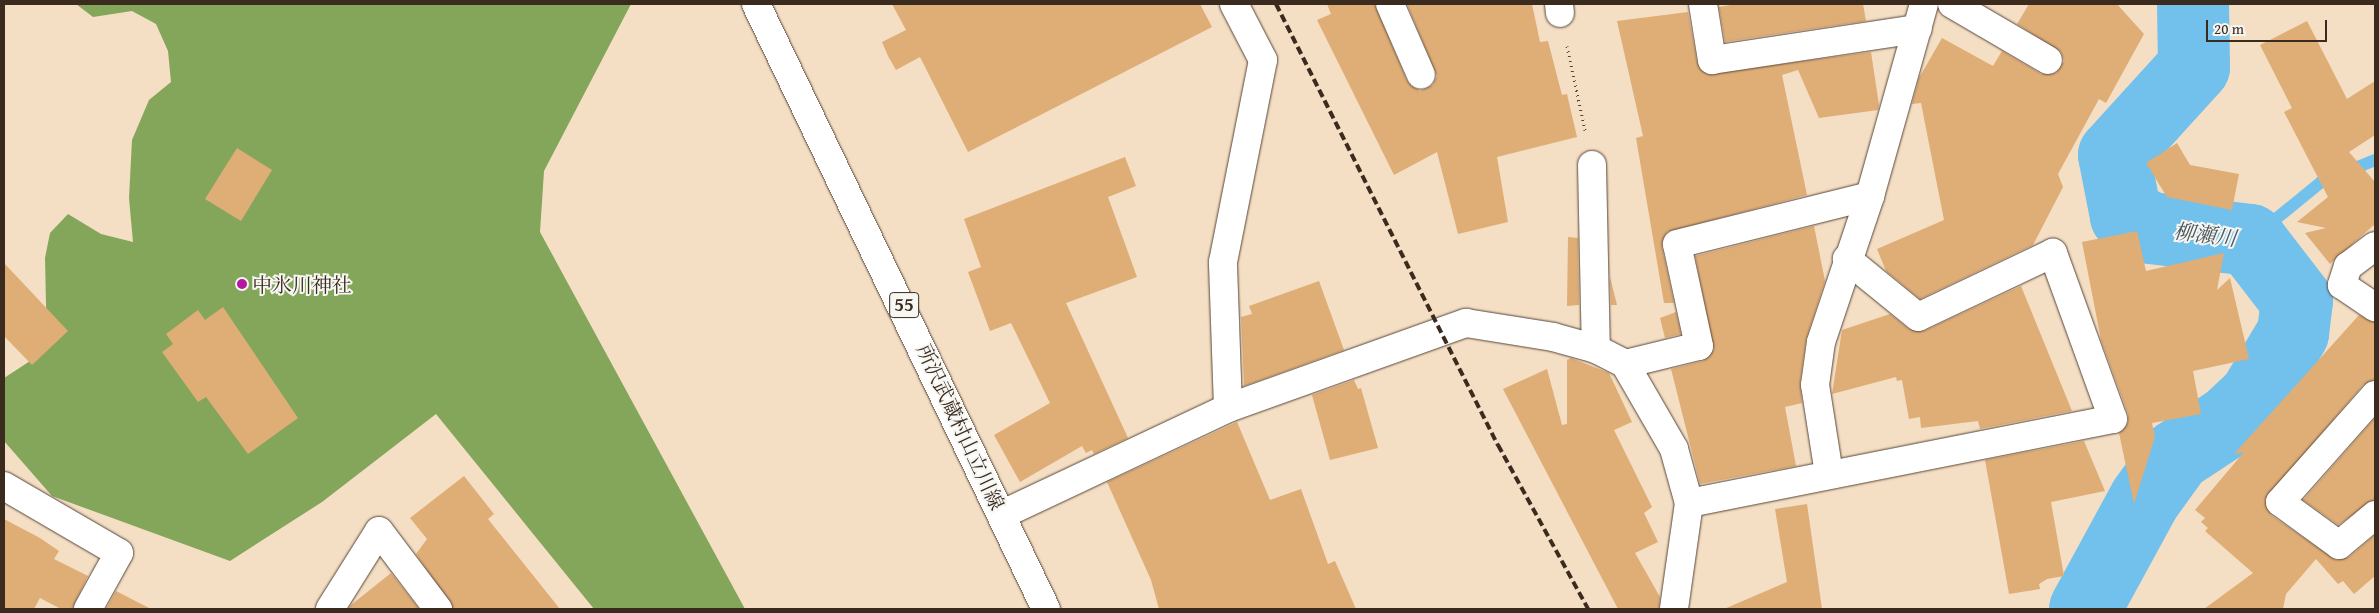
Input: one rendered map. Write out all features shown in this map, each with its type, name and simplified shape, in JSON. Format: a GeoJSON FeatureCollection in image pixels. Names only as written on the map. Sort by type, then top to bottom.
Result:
{"type":"FeatureCollection","features":[{"type":"Feature","properties":{"kind":"street","name":"所沢武蔵村山立川線"},"geometry":{"type":"LineString","coordinates":[[756,4],[1046,609]]}},
{"type":"Feature","properties":{"kind":"street"},"geometry":{"type":"LineString","coordinates":[[1228,408],[1223,262],[1263,60],[1234,4]]}},
{"type":"Feature","properties":{"kind":"street"},"geometry":{"type":"LineString","coordinates":[[1390,4],[1421,75]]}},
{"type":"Feature","properties":{"kind":"street"},"geometry":{"type":"LineString","coordinates":[[1703,4],[1712,60],[1921,16],[1870,196],[1847,259],[1821,342],[1815,385],[1829,474]]}},
{"type":"Feature","properties":{"kind":"street"},"geometry":{"type":"LineString","coordinates":[[1952,4],[2048,60]]}},
{"type":"Feature","properties":{"kind":"street"},"geometry":{"type":"LineString","coordinates":[[1592,165],[1596,349]]}},
{"type":"Feature","properties":{"kind":"street"},"geometry":{"type":"LineString","coordinates":[[1625,364],[1699,346],[1677,244],[1870,196]]}},
{"type":"Feature","properties":{"kind":"street"},"geometry":{"type":"LineString","coordinates":[[2375,246],[2348,266],[2342,285],[2375,308]]}},
{"type":"Feature","properties":{"kind":"street"},"geometry":{"type":"LineString","coordinates":[[1689,503],[2113,419],[2053,253],[1918,317],[1847,259]]}},
{"type":"Feature","properties":{"kind":"street"},"geometry":{"type":"LineString","coordinates":[[1002,514],[1228,408],[1466,323],[1553,337],[1596,349],[1625,364],[1674,449],[1689,503],[1674,609]]}},
{"type":"Feature","properties":{"kind":"street"},"geometry":{"type":"LineString","coordinates":[[2375,395],[2280,502],[2339,545],[2375,515]]}},
{"type":"Feature","properties":{"kind":"street"},"geometry":{"type":"LineString","coordinates":[[4,486],[119,553],[88,609]]}},
{"type":"Feature","properties":{"kind":"street"},"geometry":{"type":"LineString","coordinates":[[330,609],[379,531],[438,609]]}},
{"type":"Feature","properties":{"kind":"path"},"geometry":{"type":"LineString","coordinates":[[1559,8],[1592,165]]}},
{"type":"Feature","properties":{"kind":"green space","name":"中氷川神社"},"geometry":{"type":"Polygon","coordinates":[[[76,4],[631,4],[544,171],[540,232],[745,609],[594,609],[436,414],[322,502],[230,561],[52,496],[4,441],[4,378],[47,350],[45,258],[50,233],[68,214],[101,234],[133,242],[129,198],[132,140],[149,100],[171,82],[168,51],[156,24],[132,11],[93,17],[76,4]]]}},
{"type":"Feature","properties":{"kind":"building"},"geometry":{"type":"Polygon","coordinates":[[[892,4],[1200,4],[1212,27],[968,152],[920,57],[896,70],[888,56],[882,42],[906,30],[892,4]]]}},
{"type":"Feature","properties":{"kind":"building"},"geometry":{"type":"Polygon","coordinates":[[[1327,4],[1375,4],[1407,81],[1420,91],[1433,85],[1437,76],[1407,4],[1532,4],[1540,42],[1548,41],[1562,95],[1567,94],[1577,137],[1497,157],[1508,222],[1458,234],[1437,152],[1394,175],[1317,20],[1331,14],[1327,4]]]}},
{"type":"Feature","properties":{"kind":"building"},"geometry":{"type":"Polygon","coordinates":[[[1736,4],[1863,4],[1866,21],[1725,42],[1719,7],[1736,4]]]}},
{"type":"Feature","properties":{"kind":"building"},"geometry":{"type":"Polygon","coordinates":[[[2029,4],[2117,4],[2144,34],[2106,103],[2099,99],[2058,174],[2063,187],[2033,245],[1920,299],[1886,271],[1877,249],[1944,220],[1921,103],[1912,104],[1919,78],[1942,38],[1993,66],[2002,51],[2041,74],[2056,73],[2064,61],[2061,52],[2017,24],[2029,4]]]}},
{"type":"Feature","properties":{"kind":"building"},"geometry":{"type":"Polygon","coordinates":[[[1688,12],[1697,62],[1706,74],[1871,52],[1879,105],[1878,110],[1819,118],[1798,70],[1782,75],[1807,195],[1667,232],[1662,247],[1674,303],[1664,303],[1636,138],[1643,136],[1617,21],[1688,12]]]}},
{"type":"Feature","properties":{"kind":"building"},"geometry":{"type":"Polygon","coordinates":[[[2307,21],[2347,99],[2375,81],[2375,135],[2349,152],[2375,182],[2375,224],[2330,264],[2305,233],[2326,228],[2297,222],[2328,197],[2284,112],[2292,108],[2260,45],[2307,21]]]}},
{"type":"Feature","properties":{"kind":"building"},"geometry":{"type":"Polygon","coordinates":[[[2177,143],[2190,165],[2239,174],[2232,210],[2167,197],[2146,163],[2177,143]]]}},
{"type":"Feature","properties":{"kind":"building"},"geometry":{"type":"Polygon","coordinates":[[[237,148],[272,170],[241,221],[205,199],[237,148]]]}},
{"type":"Feature","properties":{"kind":"building"},"geometry":{"type":"Polygon","coordinates":[[[1125,157],[1136,186],[1108,197],[1137,277],[1066,303],[1128,438],[1094,454],[1092,450],[1086,453],[1082,446],[1020,482],[994,435],[1050,403],[1011,323],[990,331],[968,272],[981,267],[964,219],[1125,157]]]}},
{"type":"Feature","properties":{"kind":"building"},"geometry":{"type":"Polygon","coordinates":[[[1814,226],[1825,281],[1806,340],[1800,383],[1802,403],[1785,407],[1796,466],[1700,484],[1671,369],[1703,361],[1714,350],[1695,256],[1814,226]]]}},
{"type":"Feature","properties":{"kind":"building"},"geometry":{"type":"Polygon","coordinates":[[[2137,231],[2146,271],[2224,253],[2217,290],[2230,278],[2249,359],[2193,371],[2201,414],[2152,423],[2155,437],[2134,504],[2119,433],[2128,423],[2128,414],[2101,340],[2082,242],[2137,231]]]}},
{"type":"Feature","properties":{"kind":"building"},"geometry":{"type":"Polygon","coordinates":[[[1568,237],[1578,238],[1579,305],[1567,306],[1568,237]]]}},
{"type":"Feature","properties":{"kind":"building"},"geometry":{"type":"Polygon","coordinates":[[[4,263],[68,331],[32,365],[4,336],[4,263]]]}},
{"type":"Feature","properties":{"kind":"building"},"geometry":{"type":"Polygon","coordinates":[[[1610,277],[1617,305],[1611,305],[1610,277]]]}},
{"type":"Feature","properties":{"kind":"building"},"geometry":{"type":"Polygon","coordinates":[[[1319,281],[1344,350],[1244,386],[1241,317],[1252,314],[1249,306],[1319,281]]]}},
{"type":"Feature","properties":{"kind":"building"},"geometry":{"type":"Polygon","coordinates":[[[2021,286],[2072,411],[1980,429],[1978,421],[1921,428],[1920,417],[1909,419],[1902,380],[1897,381],[1896,377],[1832,394],[1842,330],[1890,314],[1909,329],[1924,331],[2021,286]]]}},
{"type":"Feature","properties":{"kind":"building"},"geometry":{"type":"Polygon","coordinates":[[[223,307],[298,418],[248,454],[206,397],[198,402],[162,352],[173,344],[166,334],[198,310],[205,320],[223,307]]]}},
{"type":"Feature","properties":{"kind":"building"},"geometry":{"type":"Polygon","coordinates":[[[1676,312],[1681,334],[1665,338],[1660,318],[1676,312]]]}},
{"type":"Feature","properties":{"kind":"building"},"geometry":{"type":"Polygon","coordinates":[[[2359,315],[2375,322],[2375,380],[2363,385],[2265,500],[2271,515],[2336,560],[2349,557],[2375,535],[2375,576],[2354,594],[2343,581],[2338,584],[2316,559],[2286,594],[2283,609],[2204,609],[2253,573],[2205,531],[2208,528],[2201,522],[2205,518],[2195,510],[2244,452],[2234,454],[2359,315]]]}},
{"type":"Feature","properties":{"kind":"building"},"geometry":{"type":"Polygon","coordinates":[[[1571,358],[1609,373],[1632,422],[1614,430],[1652,507],[1644,513],[1658,542],[1635,553],[1660,597],[1659,609],[1618,609],[1503,389],[1547,369],[1562,425],[1567,424],[1567,360],[1571,358]]]}},
{"type":"Feature","properties":{"kind":"building"},"geometry":{"type":"Polygon","coordinates":[[[1354,380],[1358,389],[1361,388],[1378,448],[1330,460],[1312,395],[1354,380]]]}},
{"type":"Feature","properties":{"kind":"building"},"geometry":{"type":"Polygon","coordinates":[[[2375,418],[2375,500],[2338,525],[2303,500],[2375,418]]]}},
{"type":"Feature","properties":{"kind":"building"},"geometry":{"type":"Polygon","coordinates":[[[1237,422],[1270,500],[1301,489],[1328,564],[1335,561],[1356,609],[1159,609],[1151,580],[1107,482],[1237,422]]]}},
{"type":"Feature","properties":{"kind":"building"},"geometry":{"type":"Polygon","coordinates":[[[2084,441],[2105,491],[2051,502],[2064,576],[2047,579],[2039,584],[2040,589],[2009,594],[1985,460],[2084,441]]]}},
{"type":"Feature","properties":{"kind":"building"},"geometry":{"type":"Polygon","coordinates":[[[464,476],[494,514],[488,519],[560,609],[453,609],[416,554],[427,539],[410,518],[464,476]]]}},
{"type":"Feature","properties":{"kind":"building"},"geometry":{"type":"Polygon","coordinates":[[[1807,504],[1822,609],[1724,609],[1787,582],[1775,509],[1807,504]]]}},
{"type":"Feature","properties":{"kind":"building"},"geometry":{"type":"Polygon","coordinates":[[[4,519],[40,538],[59,551],[54,559],[88,576],[72,609],[61,609],[40,598],[34,609],[4,609],[4,519]]]}},
{"type":"Feature","properties":{"kind":"building"},"geometry":{"type":"Polygon","coordinates":[[[391,573],[419,609],[348,609],[351,605],[391,573]]]}},
{"type":"Feature","properties":{"kind":"building"},"geometry":{"type":"Polygon","coordinates":[[[116,591],[151,609],[106,609],[116,591]]]}},
{"type":"Feature","properties":{"kind":"waterway","name":"柳瀬川"},"geometry":{"type":"LineString","coordinates":[[2085,609],[2145,499],[2176,456],[2229,421],[2254,398],[2293,333],[2297,301],[2250,240],[2151,228],[2126,216],[2114,155],[2194,67],[2193,4]]}},
{"type":"Feature","properties":{"kind":"waterway"},"geometry":{"type":"LineString","coordinates":[[2250,240],[2321,182],[2375,160]]}},
{"type":"Feature","properties":{"kind":"railway"},"geometry":{"type":"LineString","coordinates":[[1276,4],[1498,445],[1588,609]]}},
{"type":"Feature","properties":{"kind":"place","name":"中氷川神社"},"geometry":{"type":"Point","coordinates":[242,284]}}]}
